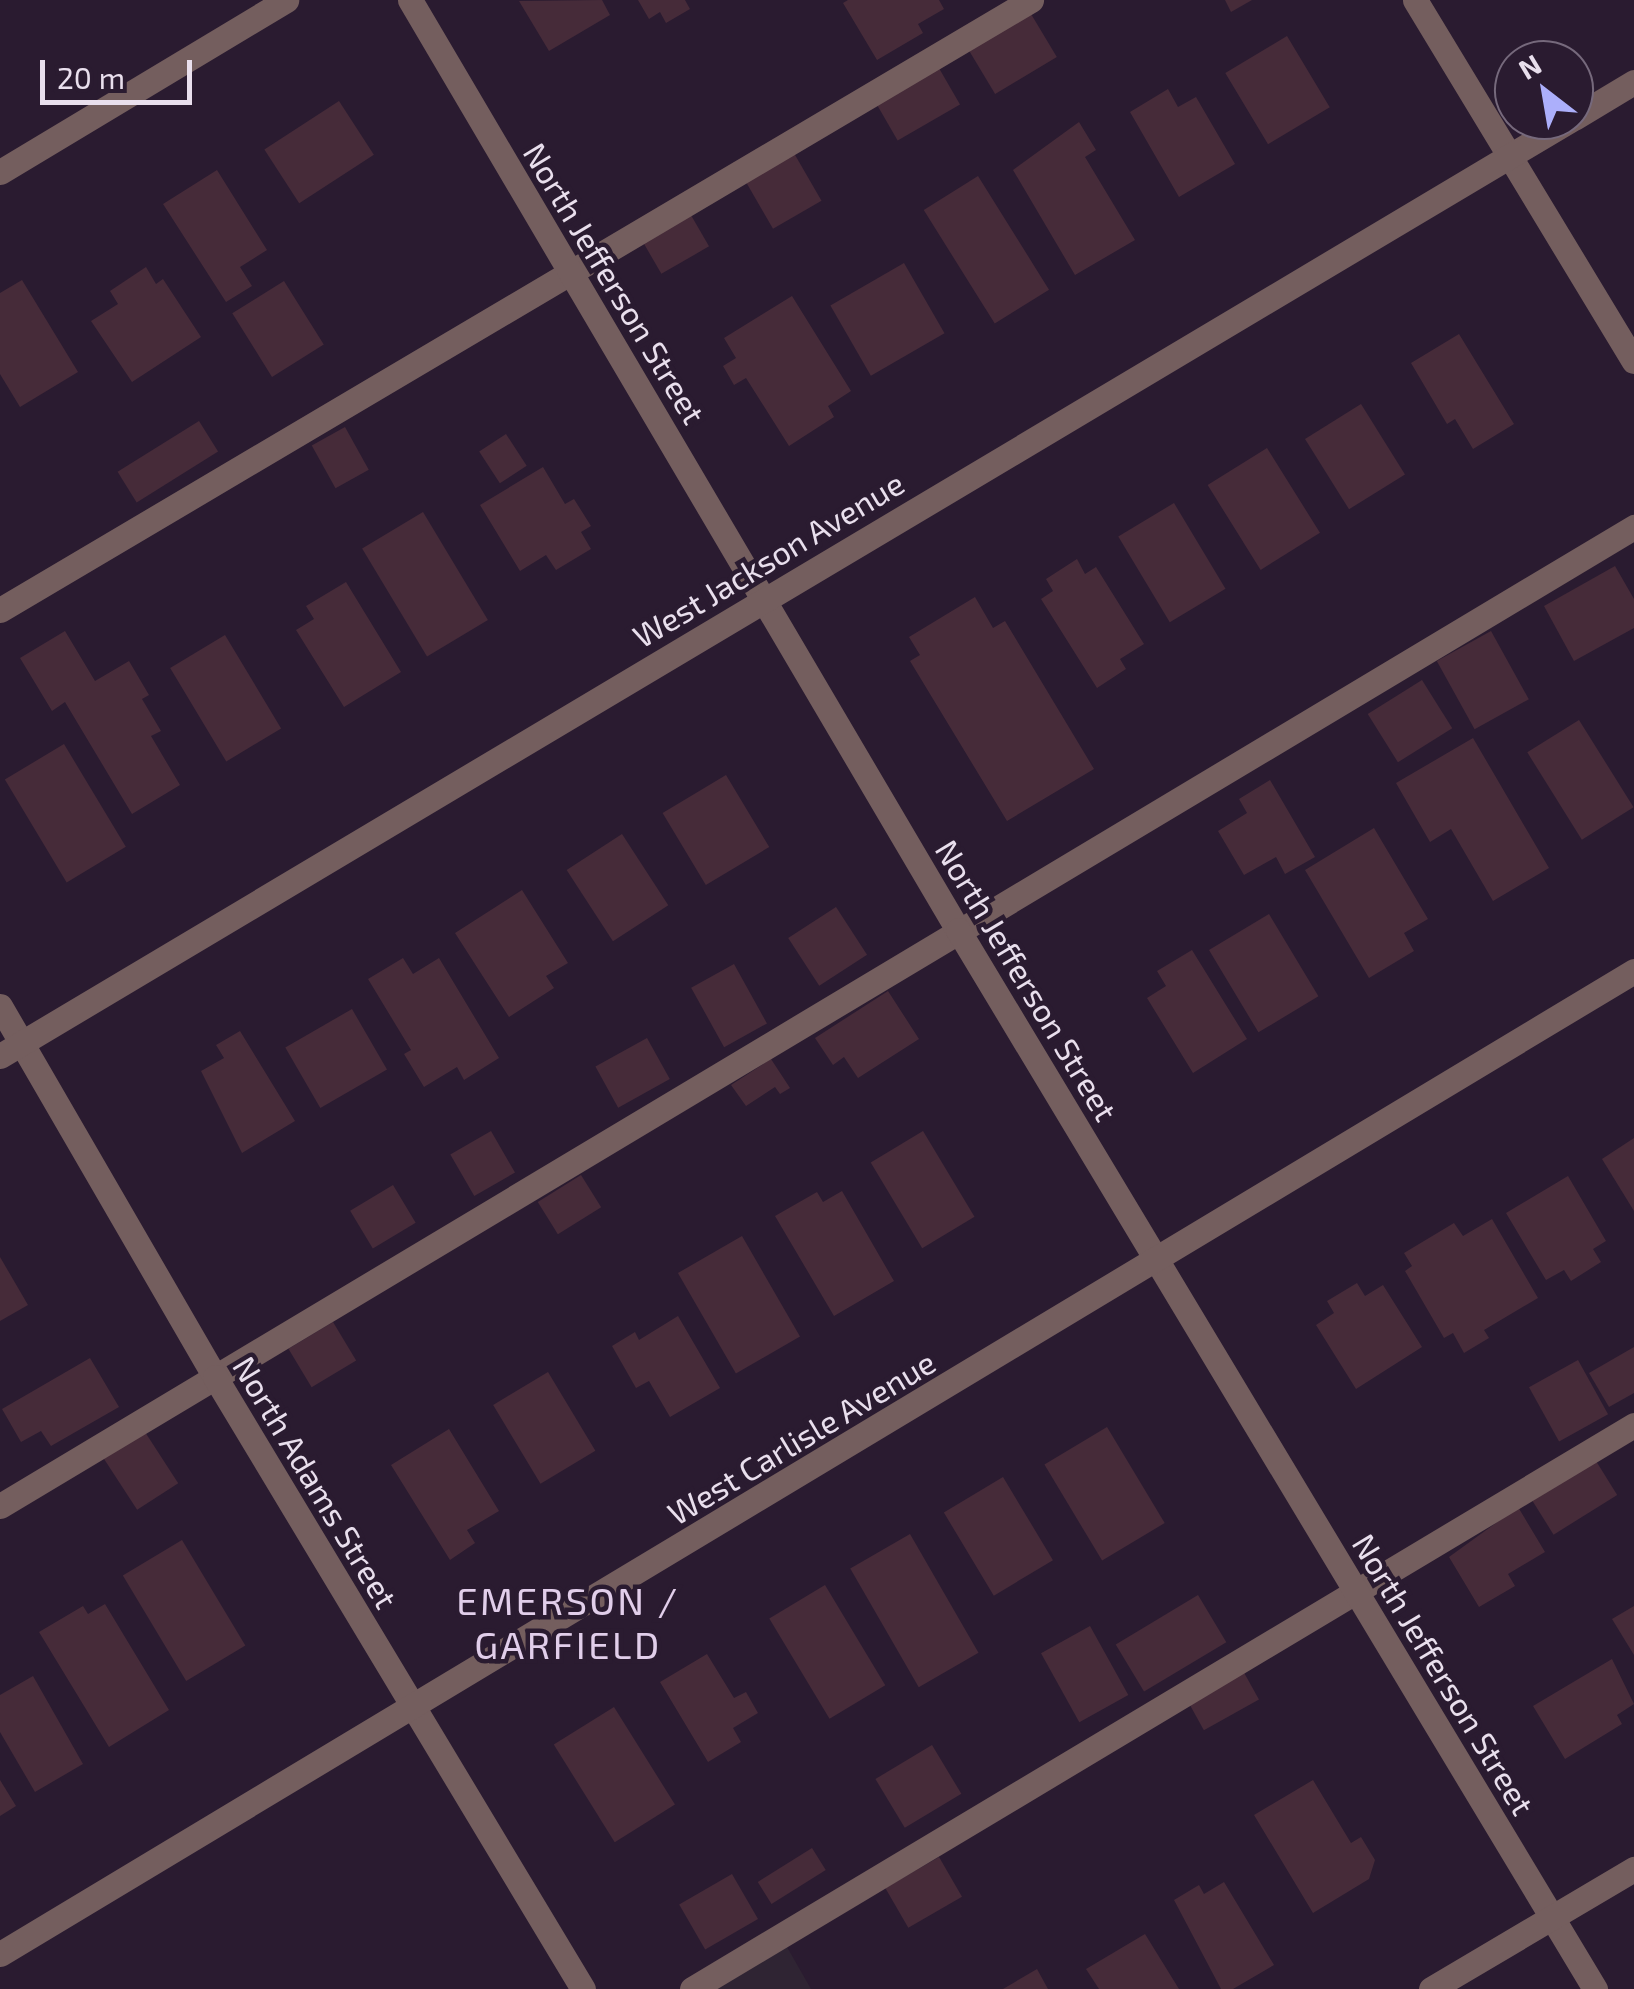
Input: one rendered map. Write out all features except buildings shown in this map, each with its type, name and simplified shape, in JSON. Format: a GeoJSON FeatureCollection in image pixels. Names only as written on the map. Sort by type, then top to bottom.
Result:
{"type":"FeatureCollection","features":[{"type":"Feature","properties":{"kind":"street"},"geometry":{"type":"LineString","coordinates":[[0,172],[286,0]]}},
{"type":"Feature","properties":{"kind":"street","name":"North Jefferson Street"},"geometry":{"type":"LineString","coordinates":[[410,0],[958,930],[1595,1989]]}},
{"type":"Feature","properties":{"kind":"street"},"geometry":{"type":"LineString","coordinates":[[0,610],[572,276],[1031,0]]}},
{"type":"Feature","properties":{"kind":"street"},"geometry":{"type":"LineString","coordinates":[[1415,0],[1634,362]]}},
{"type":"Feature","properties":{"kind":"street","name":"West Jackson Avenue"},"geometry":{"type":"LineString","coordinates":[[1594,106],[1634,82]]}},
{"type":"Feature","properties":{"kind":"street","name":"West Jackson Avenue"},"geometry":{"type":"LineString","coordinates":[[11,1049],[1537,140]]}},
{"type":"Feature","properties":{"kind":"street"},"geometry":{"type":"LineString","coordinates":[[0,1506],[1634,527]]}},
{"type":"Feature","properties":{"kind":"street","name":"West Carlisle Avenue"},"geometry":{"type":"LineString","coordinates":[[0,1954],[1634,972]]}},
{"type":"Feature","properties":{"kind":"street","name":"North Adams Street"},"geometry":{"type":"LineString","coordinates":[[0,1006],[11,1049],[584,1989]]}},
{"type":"Feature","properties":{"kind":"street"},"geometry":{"type":"LineString","coordinates":[[692,1989],[1634,1425]]}},
{"type":"Feature","properties":{"kind":"street"},"geometry":{"type":"LineString","coordinates":[[1431,1989],[1634,1869]]}},
{"type":"Feature","properties":{"kind":"shaded area"},"geometry":{"type":"Polygon","coordinates":[[[787,1947],[811,1989],[716,1989],[787,1947]]]}},
{"type":"Feature","properties":{"kind":"district","name":"EMERSON / GARFIELD"},"geometry":{"type":"Point","coordinates":[568,1623]}}]}
